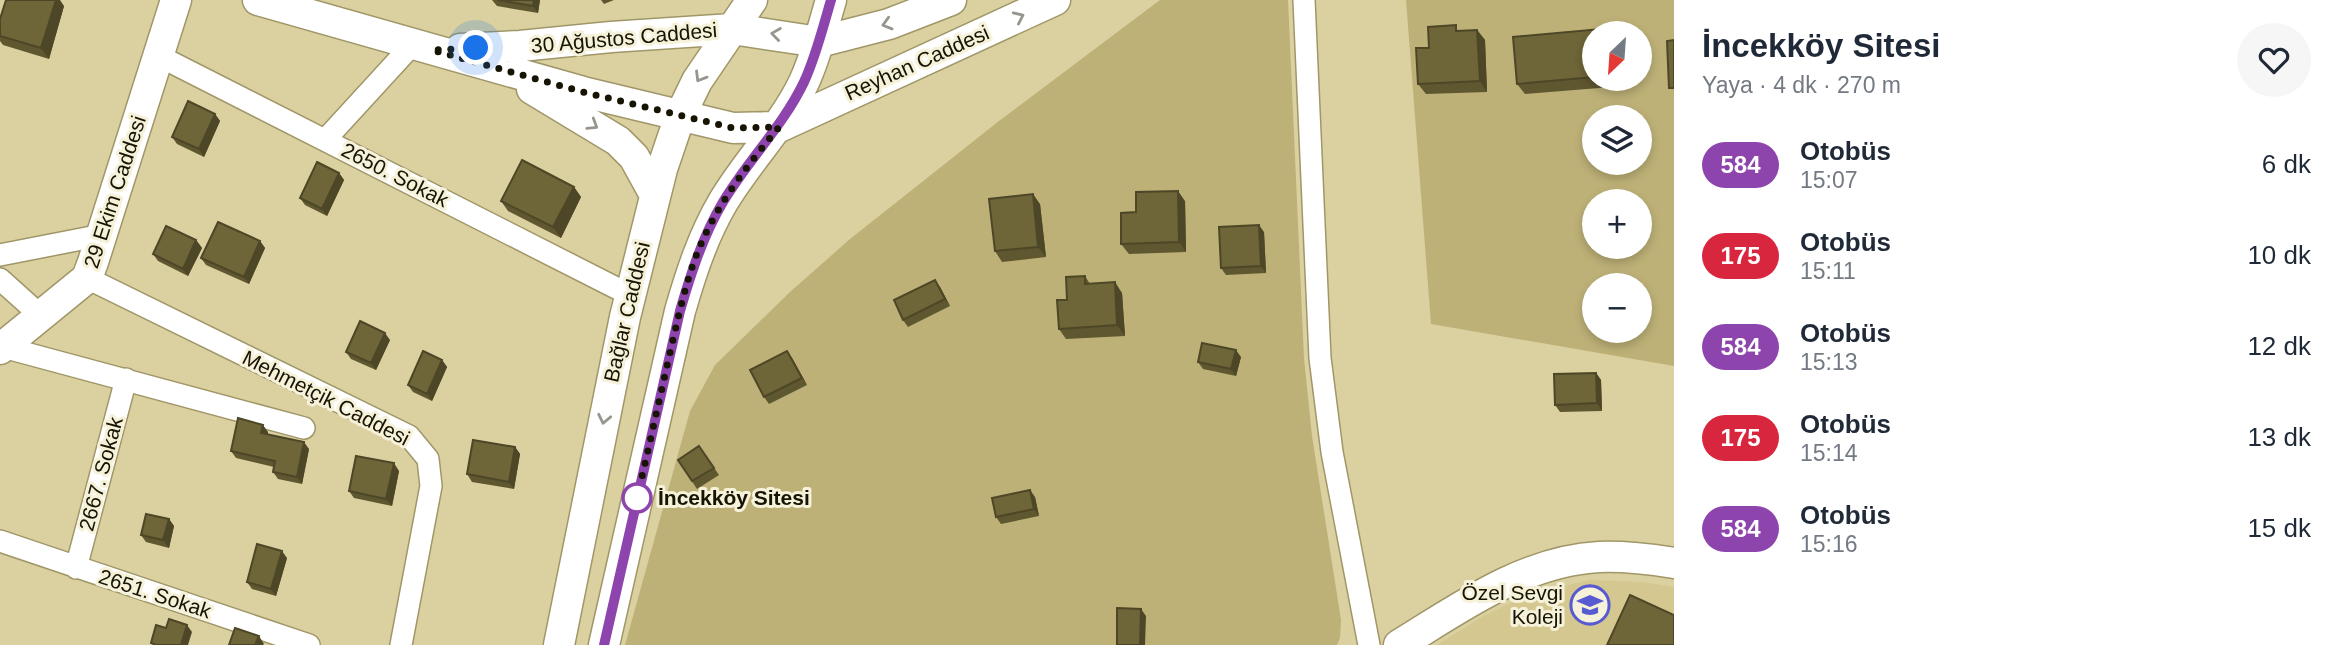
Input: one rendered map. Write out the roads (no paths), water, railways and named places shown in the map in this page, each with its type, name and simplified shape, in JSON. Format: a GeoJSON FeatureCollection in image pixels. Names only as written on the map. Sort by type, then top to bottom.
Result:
{"type":"FeatureCollection","features":[{"type":"Feature","properties":{"kind":"street","name":"29 Ekim Caddesi"},"geometry":{"type":"LineString","coordinates":[[1,348],[87,278],[176,0]]}},
{"type":"Feature","properties":{"kind":"street","name":"30 Ağustos Caddesi"},"geometry":{"type":"LineString","coordinates":[[258,0],[680,116],[733,128],[779,127]]}},
{"type":"Feature","properties":{"kind":"street","name":"Bağlar Caddesi"},"geometry":{"type":"LineString","coordinates":[[559,645],[630,295],[655,195],[680,116],[697,81],[752,0]]}},
{"type":"Feature","properties":{"kind":"street"},"geometry":{"type":"LineString","coordinates":[[604,645],[674,336],[693,266],[705,235],[723,202],[779,127],[804,82],[831,0]]}},
{"type":"Feature","properties":{"kind":"street","name":"Reyhan Caddesi"},"geometry":{"type":"LineString","coordinates":[[819,42],[889,24],[951,0]]}},
{"type":"Feature","properties":{"kind":"street","name":"Reyhan Caddesi"},"geometry":{"type":"LineString","coordinates":[[779,127],[1055,0]]}},
{"type":"Feature","properties":{"kind":"street"},"geometry":{"type":"LineString","coordinates":[[1304,0],[1320,358],[1332,452],[1369,645]]}},
{"type":"Feature","properties":{"kind":"street","name":"30 Ağustos Caddesi"},"geometry":{"type":"LineString","coordinates":[[422,47],[520,46],[733,29],[819,42]]}},
{"type":"Feature","properties":{"kind":"street"},"geometry":{"type":"LineString","coordinates":[[325,140],[422,47]]}},
{"type":"Feature","properties":{"kind":"street","name":"2650. Sokak"},"geometry":{"type":"LineString","coordinates":[[159,56],[630,295]]}},
{"type":"Feature","properties":{"kind":"street"},"geometry":{"type":"LineString","coordinates":[[492,66],[618,141],[634,157],[655,195]]}},
{"type":"Feature","properties":{"kind":"street"},"geometry":{"type":"LineString","coordinates":[[0,255],[102,236]]}},
{"type":"Feature","properties":{"kind":"street","name":"Mehmetçik Caddesi"},"geometry":{"type":"LineString","coordinates":[[87,278],[409,436],[416,444],[428,459],[431,486],[401,645]]}},
{"type":"Feature","properties":{"kind":"street"},"geometry":{"type":"LineString","coordinates":[[0,279],[40,315]]}},
{"type":"Feature","properties":{"kind":"street"},"geometry":{"type":"LineString","coordinates":[[1,348],[304,428]]}},
{"type":"Feature","properties":{"kind":"street","name":"2667. Sokak"},"geometry":{"type":"LineString","coordinates":[[76,568],[126,379]]}},
{"type":"Feature","properties":{"kind":"street","name":"2651. Sokak"},"geometry":{"type":"LineString","coordinates":[[0,541],[309,645]]}},
{"type":"Feature","properties":{"kind":"street"},"geometry":{"type":"LineString","coordinates":[[1399,645],[1489,590],[1520,576],[1558,564],[1597,557],[1637,558],[1674,563]]}},
{"type":"Feature","properties":{"kind":"place","name":"İncekköy Sitesi"},"geometry":{"type":"Point","coordinates":[637,498]}},
{"type":"Feature","properties":{"kind":"place","name":"Özel Sevgi Koleji"},"geometry":{"type":"Point","coordinates":[1590,605]}}]}
